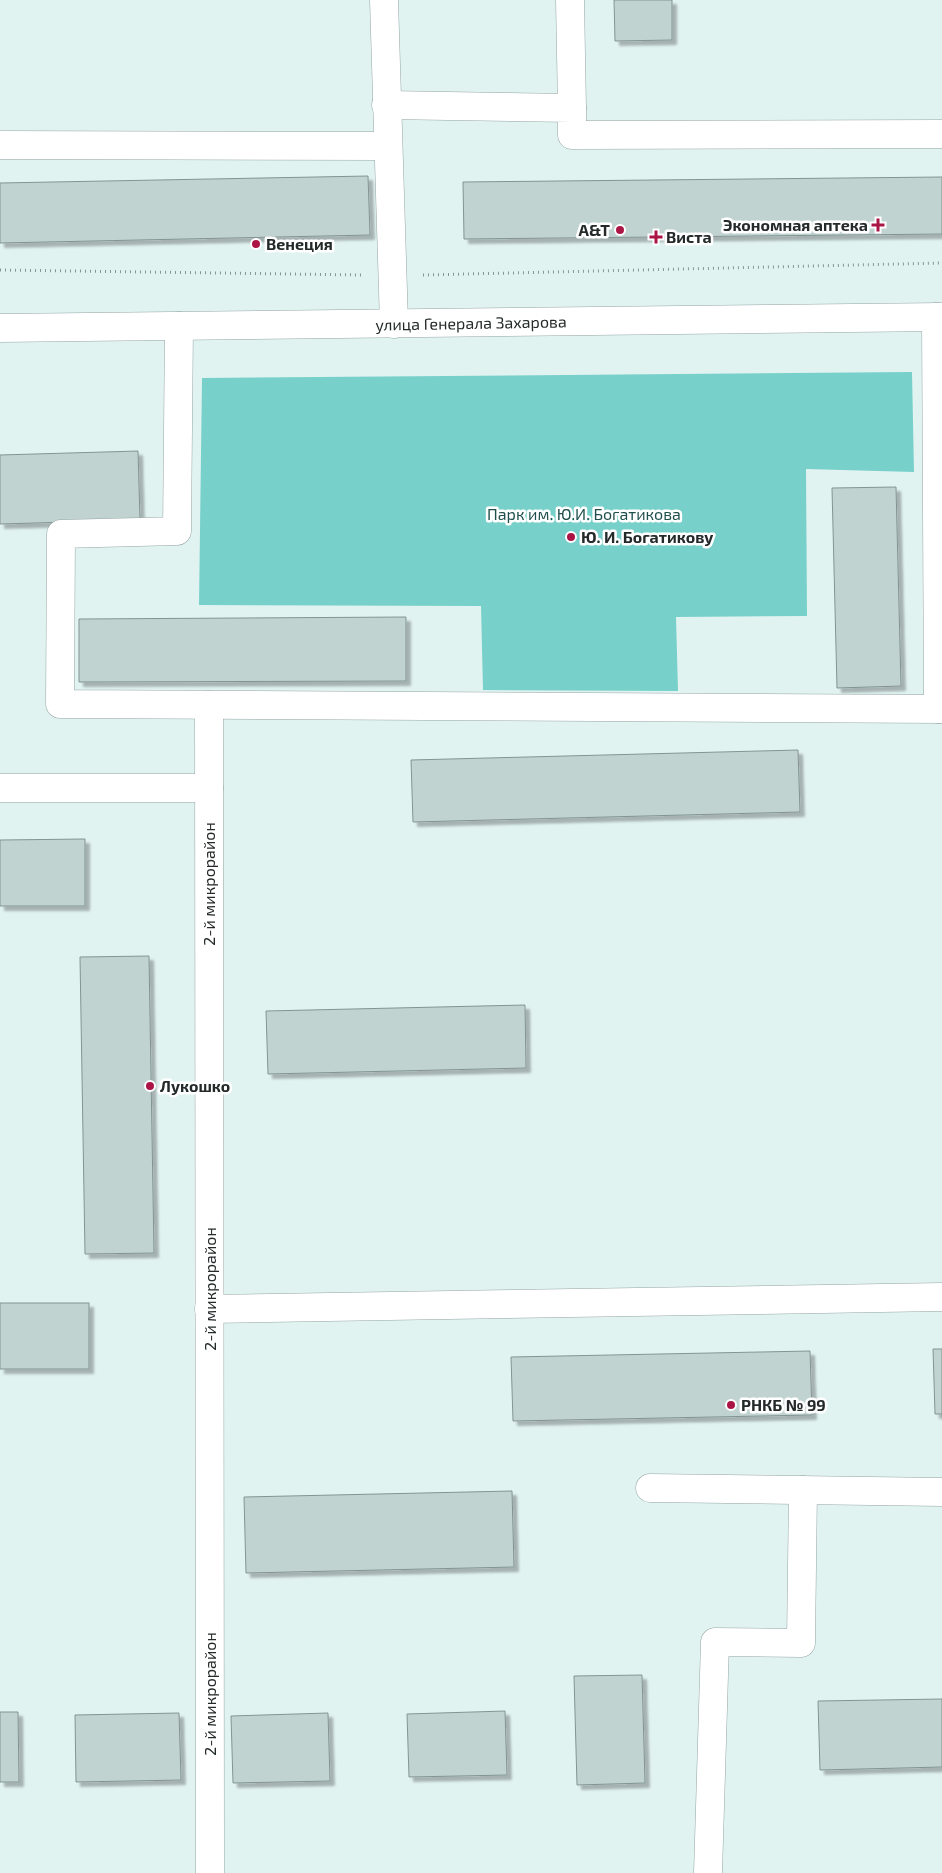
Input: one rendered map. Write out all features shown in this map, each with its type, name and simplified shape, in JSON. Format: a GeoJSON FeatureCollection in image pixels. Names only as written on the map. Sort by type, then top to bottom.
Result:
{"type":"FeatureCollection","features":[{"type":"Feature","properties":{"kind":"street"},"geometry":{"type":"LineString","coordinates":[[384,0],[387,146],[394,324]]}},
{"type":"Feature","properties":{"kind":"street"},"geometry":{"type":"LineString","coordinates":[[570,0],[572,135],[942,134]]}},
{"type":"Feature","properties":{"kind":"street"},"geometry":{"type":"LineString","coordinates":[[386,105],[572,108]]}},
{"type":"Feature","properties":{"kind":"street"},"geometry":{"type":"LineString","coordinates":[[0,145],[387,146]]}},
{"type":"Feature","properties":{"kind":"street"},"geometry":{"type":"LineString","coordinates":[[179,326],[177,531],[61,534],[60,704],[940,709],[939,317]]}},
{"type":"Feature","properties":{"kind":"street","name":"улица Генерала Захарова"},"geometry":{"type":"LineString","coordinates":[[0,328],[939,317]]}},
{"type":"Feature","properties":{"kind":"street","name":"2-й микрорайон"},"geometry":{"type":"LineString","coordinates":[[209,705],[210,1873]]}},
{"type":"Feature","properties":{"kind":"street"},"geometry":{"type":"LineString","coordinates":[[0,788],[210,788]]}},
{"type":"Feature","properties":{"kind":"street"},"geometry":{"type":"LineString","coordinates":[[210,1309],[942,1298]]}},
{"type":"Feature","properties":{"kind":"street"},"geometry":{"type":"LineString","coordinates":[[650,1488],[942,1492]]}},
{"type":"Feature","properties":{"kind":"street"},"geometry":{"type":"LineString","coordinates":[[708,1873],[715,1642],[801,1643],[803,1490]]}},
{"type":"Feature","properties":{"kind":"path"},"geometry":{"type":"LineString","coordinates":[[0,270],[392,276],[942,263]]}},
{"type":"Feature","properties":{"kind":"green space","name":"Парк им. Ю.И. Богатикова"},"geometry":{"type":"Polygon","coordinates":[[[912,372],[914,472],[806,469],[807,616],[676,617],[678,691],[483,690],[481,606],[199,605],[202,378],[912,372]]]}},
{"type":"Feature","properties":{"kind":"building"},"geometry":{"type":"Polygon","coordinates":[[[614,0],[672,0],[672,40],[615,41],[614,0]]]}},
{"type":"Feature","properties":{"kind":"building"},"geometry":{"type":"Polygon","coordinates":[[[368,176],[370,235],[0,243],[0,183],[368,176]]]}},
{"type":"Feature","properties":{"kind":"building"},"geometry":{"type":"Polygon","coordinates":[[[942,177],[942,234],[464,239],[463,182],[942,177]]]}},
{"type":"Feature","properties":{"kind":"building"},"geometry":{"type":"Polygon","coordinates":[[[138,451],[140,520],[0,524],[0,455],[138,451]]]}},
{"type":"Feature","properties":{"kind":"building"},"geometry":{"type":"Polygon","coordinates":[[[896,487],[901,686],[837,688],[832,488],[896,487]]]}},
{"type":"Feature","properties":{"kind":"building"},"geometry":{"type":"Polygon","coordinates":[[[406,617],[406,681],[79,682],[79,619],[406,617]]]}},
{"type":"Feature","properties":{"kind":"building"},"geometry":{"type":"Polygon","coordinates":[[[798,750],[800,812],[413,822],[411,760],[798,750]]]}},
{"type":"Feature","properties":{"kind":"building"},"geometry":{"type":"Polygon","coordinates":[[[85,839],[85,906],[0,906],[0,840],[85,839]]]}},
{"type":"Feature","properties":{"kind":"building"},"geometry":{"type":"Polygon","coordinates":[[[149,956],[154,1253],[85,1254],[80,957],[149,956]]]}},
{"type":"Feature","properties":{"kind":"building"},"geometry":{"type":"Polygon","coordinates":[[[525,1005],[526,1068],[268,1074],[266,1011],[525,1005]]]}},
{"type":"Feature","properties":{"kind":"building"},"geometry":{"type":"Polygon","coordinates":[[[0,1303],[89,1303],[89,1369],[0,1369],[0,1303]]]}},
{"type":"Feature","properties":{"kind":"building"},"geometry":{"type":"Polygon","coordinates":[[[933,1349],[942,1349],[942,1414],[935,1414],[933,1349]]]}},
{"type":"Feature","properties":{"kind":"building"},"geometry":{"type":"Polygon","coordinates":[[[810,1351],[812,1415],[513,1421],[511,1357],[810,1351]]]}},
{"type":"Feature","properties":{"kind":"building"},"geometry":{"type":"Polygon","coordinates":[[[512,1491],[514,1567],[246,1573],[244,1497],[512,1491]]]}},
{"type":"Feature","properties":{"kind":"building"},"geometry":{"type":"Polygon","coordinates":[[[642,1675],[645,1783],[577,1785],[574,1676],[642,1675]]]}},
{"type":"Feature","properties":{"kind":"building"},"geometry":{"type":"Polygon","coordinates":[[[942,1699],[942,1767],[820,1770],[818,1701],[942,1699]]]}},
{"type":"Feature","properties":{"kind":"building"},"geometry":{"type":"Polygon","coordinates":[[[505,1711],[507,1775],[409,1777],[407,1714],[505,1711]]]}},
{"type":"Feature","properties":{"kind":"building"},"geometry":{"type":"Polygon","coordinates":[[[0,1712],[18,1712],[19,1782],[0,1782],[0,1712]]]}},
{"type":"Feature","properties":{"kind":"building"},"geometry":{"type":"Polygon","coordinates":[[[179,1713],[181,1780],[76,1782],[75,1715],[179,1713]]]}},
{"type":"Feature","properties":{"kind":"building"},"geometry":{"type":"Polygon","coordinates":[[[328,1713],[330,1781],[233,1783],[231,1716],[328,1713]]]}},
{"type":"Feature","properties":{"kind":"place","name":"Экономная аптека"},"geometry":{"type":"Point","coordinates":[878,225]}},
{"type":"Feature","properties":{"kind":"place","name":"A&T"},"geometry":{"type":"Point","coordinates":[620,230]}},
{"type":"Feature","properties":{"kind":"place","name":"Виста"},"geometry":{"type":"Point","coordinates":[656,237]}},
{"type":"Feature","properties":{"kind":"place","name":"Венеция"},"geometry":{"type":"Point","coordinates":[256,244]}},
{"type":"Feature","properties":{"kind":"place","name":"Ю. И. Богатикову"},"geometry":{"type":"Point","coordinates":[571,537]}},
{"type":"Feature","properties":{"kind":"place","name":"Лукошко"},"geometry":{"type":"Point","coordinates":[150,1086]}},
{"type":"Feature","properties":{"kind":"place","name":"РНКБ № 99"},"geometry":{"type":"Point","coordinates":[731,1405]}}]}
